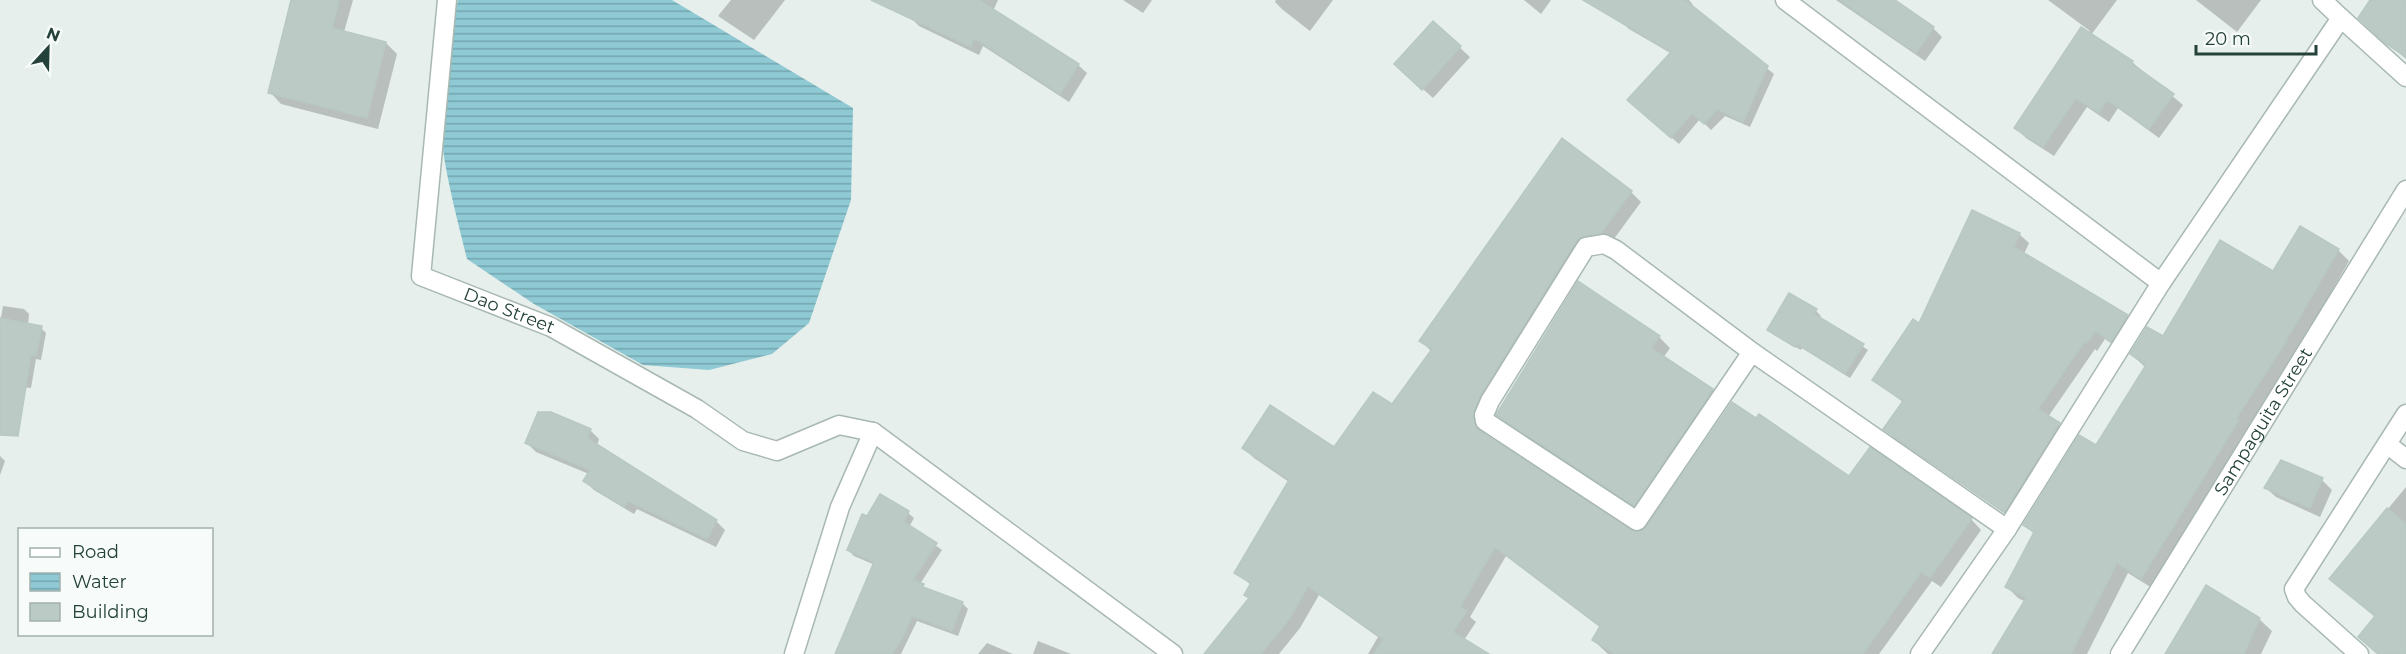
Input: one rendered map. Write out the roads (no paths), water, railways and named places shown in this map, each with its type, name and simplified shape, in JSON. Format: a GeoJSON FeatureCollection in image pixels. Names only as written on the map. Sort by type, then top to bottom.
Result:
{"type":"FeatureCollection","features":[{"type":"Feature","properties":{"kind":"street","name":"Dao Street"},"geometry":{"type":"LineString","coordinates":[[447,0],[421,276],[551,327],[697,409],[743,441],[777,452],[839,425],[873,432]]}},
{"type":"Feature","properties":{"kind":"street"},"geometry":{"type":"LineString","coordinates":[[1785,0],[2161,284]]}},
{"type":"Feature","properties":{"kind":"street"},"geometry":{"type":"LineString","coordinates":[[2322,0],[2406,77]]}},
{"type":"Feature","properties":{"kind":"street"},"geometry":{"type":"LineString","coordinates":[[1920,654],[2007,529],[2161,284],[2341,18]]}},
{"type":"Feature","properties":{"kind":"street","name":"Sampaguita Street"},"geometry":{"type":"LineString","coordinates":[[2120,654],[2399,217],[2406,190]]}},
{"type":"Feature","properties":{"kind":"street"},"geometry":{"type":"LineString","coordinates":[[1752,352],[1637,521],[1485,421],[1484,415],[1490,401],[1586,247],[1604,244],[1616,250],[1752,352],[2007,529]]}},
{"type":"Feature","properties":{"kind":"street"},"geometry":{"type":"LineString","coordinates":[[2359,654],[2296,597],[2294,589],[2406,414]]}},
{"type":"Feature","properties":{"kind":"street"},"geometry":{"type":"LineString","coordinates":[[794,654],[840,507],[873,432],[1173,654]]}},
{"type":"Feature","properties":{"kind":"street"},"geometry":{"type":"LineString","coordinates":[[2387,444],[2406,459]]}},
{"type":"Feature","properties":{"kind":"water"},"geometry":{"type":"Polygon","coordinates":[[[458,0],[672,0],[853,108],[851,200],[809,323],[772,354],[709,370],[643,365],[534,304],[467,259],[446,166],[439,109],[443,69],[458,0]]]}}]}
